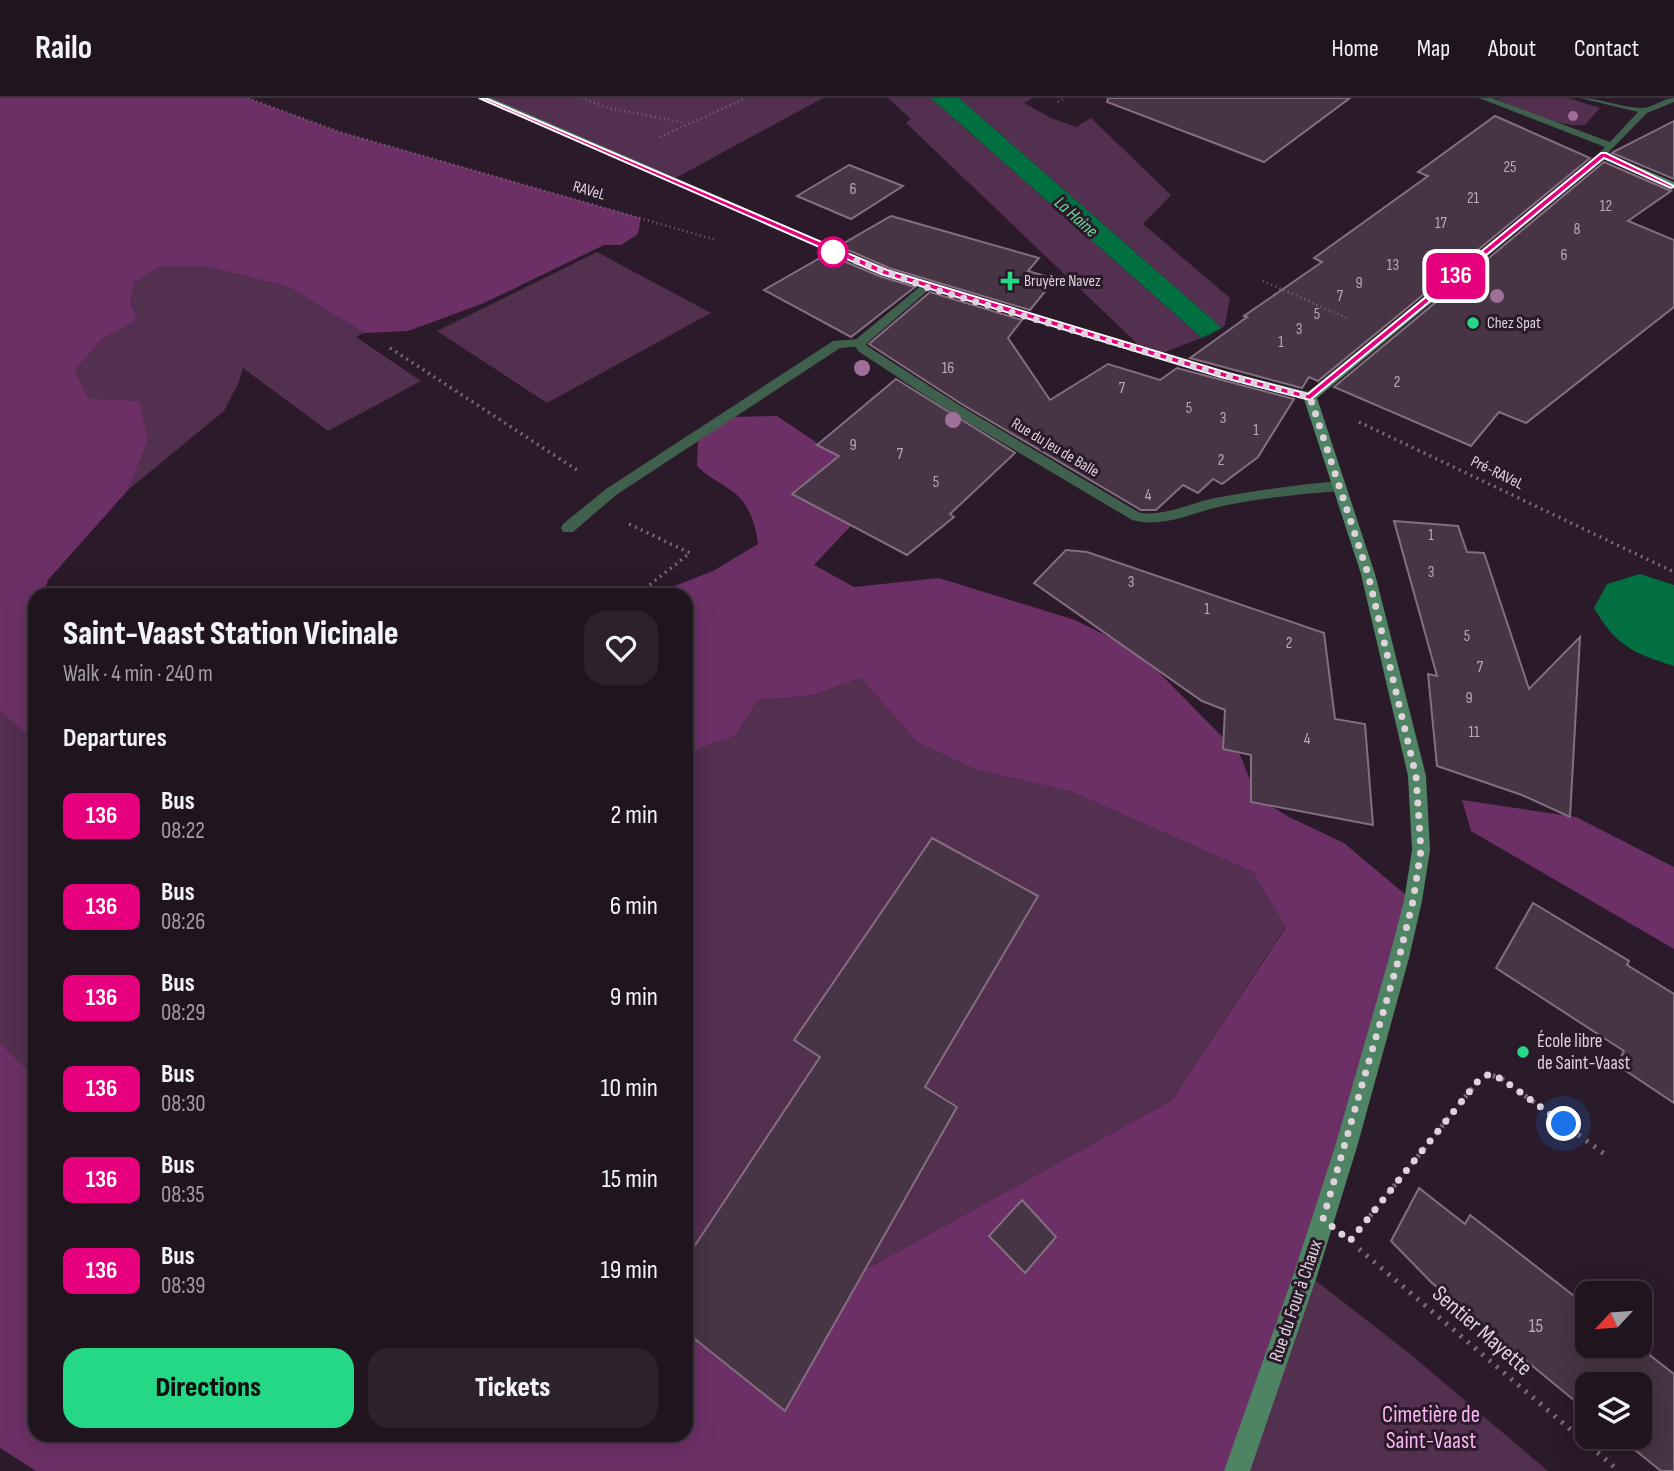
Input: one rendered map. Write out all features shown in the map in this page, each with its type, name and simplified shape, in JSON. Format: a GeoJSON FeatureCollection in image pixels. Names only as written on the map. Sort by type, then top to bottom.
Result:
{"type":"FeatureCollection","features":[{"type":"Feature","properties":{"kind":"street"},"geometry":{"type":"LineString","coordinates":[[483,98],[843,256],[926,287],[1224,375],[1310,397],[1607,151],[1644,111],[1674,99]]}},
{"type":"Feature","properties":{"kind":"street"},"geometry":{"type":"LineString","coordinates":[[1485,98],[1607,151],[1674,186]]}},
{"type":"Feature","properties":{"kind":"street"},"geometry":{"type":"LineString","coordinates":[[1585,98],[1644,111]]}},
{"type":"Feature","properties":{"kind":"street"},"geometry":{"type":"LineString","coordinates":[[568,528],[611,492],[836,344],[859,343],[926,287]]}},
{"type":"Feature","properties":{"kind":"street","name":"Rue du Jeu de Balle"},"geometry":{"type":"LineString","coordinates":[[859,343],[862,348],[954,408],[1137,517],[1161,519],[1208,505],[1272,493],[1339,486]]}},
{"type":"Feature","properties":{"kind":"street","name":"Rue du Four à Chaux"},"geometry":{"type":"LineString","coordinates":[[1237,1471],[1323,1219],[1399,958],[1413,901],[1421,850],[1416,776],[1368,574],[1310,397]]}},
{"type":"Feature","properties":{"kind":"path","name":"RAVeL"},"geometry":{"type":"LineString","coordinates":[[248,98],[340,132],[717,240]]}},
{"type":"Feature","properties":{"kind":"path"},"geometry":{"type":"LineString","coordinates":[[581,98],[609,108],[685,123]]}},
{"type":"Feature","properties":{"kind":"path"},"geometry":{"type":"LineString","coordinates":[[628,160],[655,139],[685,123],[746,98]]}},
{"type":"Feature","properties":{"kind":"path"},"geometry":{"type":"LineString","coordinates":[[1058,102],[1065,98]]}},
{"type":"Feature","properties":{"kind":"path"},"geometry":{"type":"LineString","coordinates":[[1263,281],[1385,335]]}},
{"type":"Feature","properties":{"kind":"path"},"geometry":{"type":"LineString","coordinates":[[390,348],[611,492]]}},
{"type":"Feature","properties":{"kind":"path","name":"Pré-RAVeL"},"geometry":{"type":"LineString","coordinates":[[1310,397],[1674,572]]}},
{"type":"Feature","properties":{"kind":"path"},"geometry":{"type":"LineString","coordinates":[[593,507],[690,553],[646,588]]}},
{"type":"Feature","properties":{"kind":"path"},"geometry":{"type":"LineString","coordinates":[[1350,1241],[1478,1081],[1489,1074],[1502,1079],[1606,1155]]}},
{"type":"Feature","properties":{"kind":"path","name":"Sentier Mayette"},"geometry":{"type":"LineString","coordinates":[[1323,1219],[1619,1471]]}},
{"type":"Feature","properties":{"kind":"green space"},"geometry":{"type":"Polygon","coordinates":[[[483,98],[823,98],[672,180],[483,98]]]}},
{"type":"Feature","properties":{"kind":"green space"},"geometry":{"type":"Polygon","coordinates":[[[888,98],[931,98],[1202,338],[1157,355],[1146,352],[906,123],[911,119],[888,98]]]}},
{"type":"Feature","properties":{"kind":"green space"},"geometry":{"type":"Polygon","coordinates":[[[959,98],[1033,98],[1024,103],[1051,118],[1076,127],[1091,118],[1171,195],[1143,224],[1230,298],[1225,325],[1222,328],[959,98]]]}},
{"type":"Feature","properties":{"kind":"green space"},"geometry":{"type":"Polygon","coordinates":[[[1495,98],[1568,98],[1600,108],[1585,125],[1574,125],[1539,117],[1495,98]]]}},
{"type":"Feature","properties":{"kind":"green space"},"geometry":{"type":"Polygon","coordinates":[[[597,252],[711,313],[547,403],[437,331],[597,252]]]}},
{"type":"Feature","properties":{"kind":"green space"},"geometry":{"type":"Polygon","coordinates":[[[162,266],[204,266],[289,287],[364,333],[356,337],[421,381],[328,431],[243,368],[224,411],[128,490],[148,440],[89,399],[75,370],[102,339],[136,320],[130,301],[133,282],[162,266]]]}},
{"type":"Feature","properties":{"kind":"green space"},"geometry":{"type":"Polygon","coordinates":[[[861,678],[917,742],[974,769],[1072,792],[1253,872],[1286,926],[1172,1100],[756,1330],[693,1323],[693,751],[735,736],[758,700],[813,695],[861,678]]]}},
{"type":"Feature","properties":{"kind":"green space"},"geometry":{"type":"Polygon","coordinates":[[[0,711],[28,736],[28,1071],[0,1042],[0,711]]]}},
{"type":"Feature","properties":{"kind":"green space","name":"Cimetière de Saint-Vaast"},"geometry":{"type":"Polygon","coordinates":[[[1306,1273],[1409,1353],[1548,1471],[1237,1471],[1306,1273]]]}},
{"type":"Feature","properties":{"kind":"shaded area"},"geometry":{"type":"Polygon","coordinates":[[[0,98],[248,98],[340,132],[641,218],[638,234],[621,245],[604,245],[484,303],[408,331],[364,333],[289,287],[204,266],[162,266],[134,282],[130,301],[137,320],[102,339],[75,370],[89,399],[139,401],[148,440],[128,490],[48,580],[45,588],[28,588],[28,736],[0,711],[0,98]]]}},
{"type":"Feature","properties":{"kind":"shaded area"},"geometry":{"type":"Polygon","coordinates":[[[777,416],[880,485],[861,515],[814,565],[854,587],[939,578],[1075,620],[1139,652],[1240,755],[1257,797],[1289,817],[1344,843],[1413,901],[1237,1471],[36,1471],[0,1448],[0,1042],[28,1071],[28,1442],[693,1442],[693,1323],[756,1330],[1172,1100],[1286,927],[1253,872],[1072,792],[974,769],[917,742],[861,678],[813,695],[758,700],[735,736],[693,751],[693,588],[671,588],[713,571],[758,544],[752,519],[743,502],[697,466],[698,436],[728,417],[777,416]]]}},
{"type":"Feature","properties":{"kind":"shaded area"},"geometry":{"type":"Polygon","coordinates":[[[1462,800],[1576,817],[1674,867],[1674,949],[1471,831],[1462,800]]]}},
{"type":"Feature","properties":{"kind":"water"},"geometry":{"type":"Polygon","coordinates":[[[931,98],[959,98],[1222,328],[1202,338],[931,98]]]}},
{"type":"Feature","properties":{"kind":"building"},"geometry":{"type":"Polygon","coordinates":[[[1108,98],[1350,98],[1264,162],[1107,102],[1108,98]]]}},
{"type":"Feature","properties":{"kind":"building"},"geometry":{"type":"Polygon","coordinates":[[[1495,116],[1590,158],[1318,381],[1309,377],[1302,388],[1190,358],[1247,317],[1244,316],[1322,262],[1314,258],[1428,176],[1418,172],[1495,116]]]}},
{"type":"Feature","properties":{"kind":"building"},"geometry":{"type":"Polygon","coordinates":[[[1674,121],[1674,179],[1612,153],[1613,152],[1674,121]]]}},
{"type":"Feature","properties":{"kind":"building"},"geometry":{"type":"Polygon","coordinates":[[[1604,162],[1671,191],[1628,221],[1674,240],[1674,307],[1526,423],[1499,412],[1471,446],[1334,387],[1604,162]]]}},
{"type":"Feature","properties":{"kind":"building"},"geometry":{"type":"Polygon","coordinates":[[[849,165],[903,186],[851,219],[797,196],[849,165]]]}},
{"type":"Feature","properties":{"kind":"building"},"geometry":{"type":"Polygon","coordinates":[[[891,216],[1039,258],[1028,271],[1055,279],[1030,310],[889,268],[839,246],[891,216]]]}},
{"type":"Feature","properties":{"kind":"building"},"geometry":{"type":"Polygon","coordinates":[[[827,254],[879,276],[915,287],[851,337],[764,290],[827,254]]]}},
{"type":"Feature","properties":{"kind":"building"},"geometry":{"type":"Polygon","coordinates":[[[930,292],[1022,320],[1008,338],[1050,400],[1108,364],[1160,380],[1177,368],[1294,399],[1258,457],[1222,484],[1213,479],[1198,493],[1183,485],[1156,510],[1141,510],[960,403],[869,344],[930,292]]]}},
{"type":"Feature","properties":{"kind":"building"},"geometry":{"type":"Polygon","coordinates":[[[896,379],[1015,453],[950,514],[954,517],[907,555],[792,494],[839,456],[817,445],[896,379]]]}},
{"type":"Feature","properties":{"kind":"building"},"geometry":{"type":"Polygon","coordinates":[[[1394,521],[1458,526],[1467,552],[1484,553],[1529,689],[1580,637],[1570,817],[1522,795],[1437,766],[1428,674],[1437,676],[1394,521]]]}},
{"type":"Feature","properties":{"kind":"building"},"geometry":{"type":"Polygon","coordinates":[[[1066,550],[1087,552],[1324,633],[1335,719],[1365,724],[1373,825],[1251,802],[1251,755],[1223,749],[1225,710],[1202,701],[1034,583],[1066,550]]]}},
{"type":"Feature","properties":{"kind":"building"},"geometry":{"type":"Polygon","coordinates":[[[932,838],[1038,896],[925,1087],[957,1107],[785,1411],[693,1338],[693,1248],[820,1057],[794,1040],[932,838]]]}},
{"type":"Feature","properties":{"kind":"building"},"geometry":{"type":"Polygon","coordinates":[[[1533,903],[1629,961],[1627,965],[1674,994],[1674,1103],[1617,1065],[1624,1051],[1496,968],[1533,903]]]}},
{"type":"Feature","properties":{"kind":"building"},"geometry":{"type":"Polygon","coordinates":[[[1419,1188],[1465,1224],[1470,1215],[1575,1297],[1575,1358],[1652,1357],[1674,1374],[1674,1471],[1661,1471],[1634,1449],[1652,1449],[1652,1372],[1575,1372],[1575,1401],[1432,1283],[1391,1241],[1419,1188]]]}},
{"type":"Feature","properties":{"kind":"building"},"geometry":{"type":"Polygon","coordinates":[[[1022,1200],[1056,1237],[1025,1273],[989,1236],[1022,1200]]]}},
{"type":"Feature","properties":{"kind":"waterway","name":"La Haine"},"geometry":{"type":"LineString","coordinates":[[1640,608],[1674,631]]}},
{"type":"Feature","properties":{"kind":"bus line","name":"136"},"geometry":{"type":"LineString","coordinates":[[483,98],[884,272],[926,287],[1224,375],[1310,397],[1603,155],[1674,186]]}},
{"type":"Feature","properties":{"kind":"place","name":"Bruyère Navez"},"geometry":{"type":"Point","coordinates":[1010,281]}},
{"type":"Feature","properties":{"kind":"place","name":"Chez Spat"},"geometry":{"type":"Point","coordinates":[1473,323]}},
{"type":"Feature","properties":{"kind":"place","name":"École libre de Saint-Vaast"},"geometry":{"type":"Point","coordinates":[1523,1052]}},
{"type":"Feature","properties":{"kind":"route"},"geometry":{"type":"LineString","coordinates":[[833,252],[926,287],[1224,375],[1310,397],[1368,574],[1416,776],[1420,802],[1421,850],[1413,901],[1399,958],[1323,1219],[1350,1241],[1478,1081],[1489,1074],[1502,1079],[1564,1124]]}}]}
